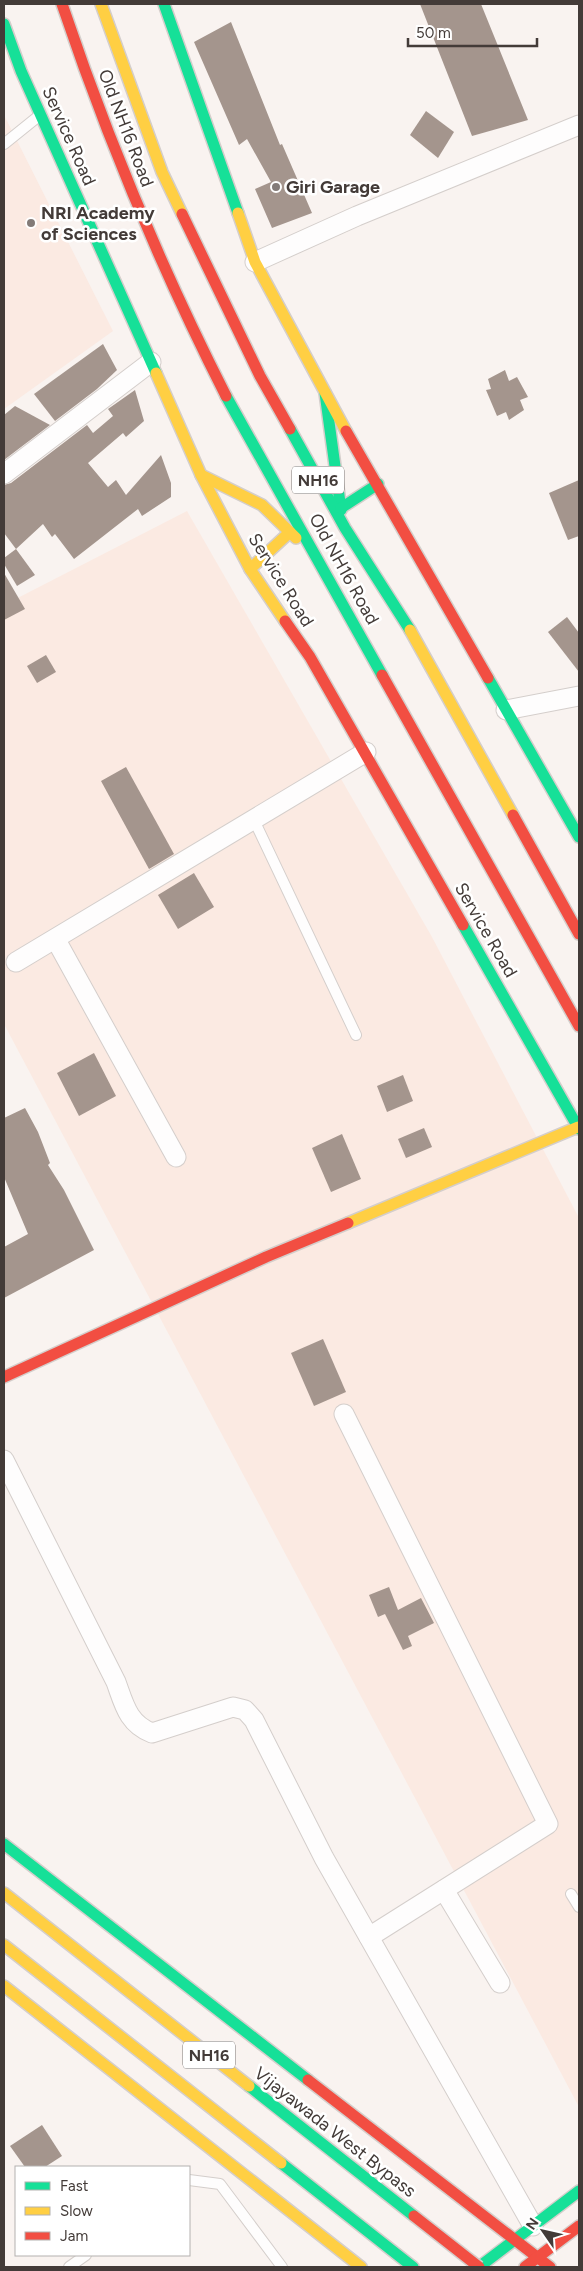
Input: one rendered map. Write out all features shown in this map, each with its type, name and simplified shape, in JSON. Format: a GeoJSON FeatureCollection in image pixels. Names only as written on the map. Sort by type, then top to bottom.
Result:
{"type":"FeatureCollection","features":[{"type":"Feature","properties":{"kind":"main road","name":"Old NH16 Road"},"geometry":{"type":"LineString","coordinates":[[62,4],[88,81],[131,192],[225,396],[579,1026]]}},
{"type":"Feature","properties":{"kind":"main road","name":"Old NH16 Road"},"geometry":{"type":"LineString","coordinates":[[101,4],[162,172],[260,376],[345,528],[412,634],[579,934]]}},
{"type":"Feature","properties":{"kind":"main road"},"geometry":{"type":"LineString","coordinates":[[164,4],[255,262],[325,393],[579,838]]}},
{"type":"Feature","properties":{"kind":"main road","name":"Service Road"},"geometry":{"type":"LineString","coordinates":[[4,24],[40,115],[201,475],[250,569],[310,657],[366,752],[407,829],[579,1128]]}},
{"type":"Feature","properties":{"kind":"main road"},"geometry":{"type":"LineString","coordinates":[[325,393],[340,508],[345,528]]}},
{"type":"Feature","properties":{"kind":"main road"},"geometry":{"type":"LineString","coordinates":[[201,475],[262,505],[317,558]]}},
{"type":"Feature","properties":{"kind":"main road"},"geometry":{"type":"LineString","coordinates":[[340,508],[378,484]]}},
{"type":"Feature","properties":{"kind":"main road"},"geometry":{"type":"LineString","coordinates":[[250,569],[290,532]]}},
{"type":"Feature","properties":{"kind":"main road"},"geometry":{"type":"LineString","coordinates":[[4,1377],[266,1257],[579,1128]]}},
{"type":"Feature","properties":{"kind":"main road"},"geometry":{"type":"LineString","coordinates":[[4,1844],[550,2267]]}},
{"type":"Feature","properties":{"kind":"main road","name":"Vijayawada West Bypass"},"geometry":{"type":"LineString","coordinates":[[4,1893],[479,2267]]}},
{"type":"Feature","properties":{"kind":"main road","name":"NH16"},"geometry":{"type":"LineString","coordinates":[[4,1945],[414,2267]]}},
{"type":"Feature","properties":{"kind":"main road"},"geometry":{"type":"LineString","coordinates":[[4,1986],[362,2267]]}},
{"type":"Feature","properties":{"kind":"main road"},"geometry":{"type":"LineString","coordinates":[[479,2267],[579,2191]]}},
{"type":"Feature","properties":{"kind":"main road"},"geometry":{"type":"LineString","coordinates":[[525,2267],[579,2226]]}},
{"type":"Feature","properties":{"kind":"street"},"geometry":{"type":"LineString","coordinates":[[255,262],[357,216],[579,125]]}},
{"type":"Feature","properties":{"kind":"street"},"geometry":{"type":"LineString","coordinates":[[4,474],[151,362]]}},
{"type":"Feature","properties":{"kind":"street"},"geometry":{"type":"LineString","coordinates":[[506,710],[579,696]]}},
{"type":"Feature","properties":{"kind":"street"},"geometry":{"type":"LineString","coordinates":[[16,962],[56,940],[253,818],[366,752]]}},
{"type":"Feature","properties":{"kind":"street"},"geometry":{"type":"LineString","coordinates":[[56,940],[176,1157]]}},
{"type":"Feature","properties":{"kind":"street"},"geometry":{"type":"LineString","coordinates":[[344,1414],[548,1824],[369,1937]]}},
{"type":"Feature","properties":{"kind":"street"},"geometry":{"type":"LineString","coordinates":[[4,1460],[116,1682],[128,1713],[141,1728],[152,1733],[234,1707],[245,1710],[254,1720],[324,1858],[533,2226]]}},
{"type":"Feature","properties":{"kind":"street"},"geometry":{"type":"LineString","coordinates":[[444,1890],[500,1982]]}},
{"type":"Feature","properties":{"kind":"lane"},"geometry":{"type":"LineString","coordinates":[[4,144],[40,115]]}},
{"type":"Feature","properties":{"kind":"lane"},"geometry":{"type":"LineString","coordinates":[[253,818],[356,1035]]}},
{"type":"Feature","properties":{"kind":"lane"},"geometry":{"type":"LineString","coordinates":[[571,1894],[579,1907]]}},
{"type":"Feature","properties":{"kind":"lane"},"geometry":{"type":"LineString","coordinates":[[190,2180],[220,2184],[282,2267]]}},
{"type":"Feature","properties":{"kind":"lane"},"geometry":{"type":"LineString","coordinates":[[69,2267],[85,2256]]}},
{"type":"Feature","properties":{"kind":"shaded area","name":"NRI Academy of Sciences"},"geometry":{"type":"Polygon","coordinates":[[[4,115],[113,331],[4,409],[4,115]]]}},
{"type":"Feature","properties":{"kind":"shaded area"},"geometry":{"type":"Polygon","coordinates":[[[187,511],[432,937],[579,1218],[579,2107],[4,1024],[4,605],[187,511]]]}},
{"type":"Feature","properties":{"kind":"building"},"geometry":{"type":"Polygon","coordinates":[[[420,4],[481,4],[528,120],[472,136],[420,4]]]}},
{"type":"Feature","properties":{"kind":"building"},"geometry":{"type":"Polygon","coordinates":[[[231,22],[280,145],[282,144],[312,213],[272,228],[255,189],[271,182],[247,139],[239,145],[194,42],[231,22]]]}},
{"type":"Feature","properties":{"kind":"building"},"geometry":{"type":"Polygon","coordinates":[[[426,111],[454,132],[438,158],[410,135],[426,111]]]}},
{"type":"Feature","properties":{"kind":"building"},"geometry":{"type":"Polygon","coordinates":[[[103,344],[117,370],[97,389],[55,421],[34,394],[103,344]]]}},
{"type":"Feature","properties":{"kind":"building"},"geometry":{"type":"Polygon","coordinates":[[[505,370],[509,381],[517,377],[528,397],[520,400],[524,410],[509,420],[506,412],[497,416],[486,390],[491,389],[488,379],[505,370]]]}},
{"type":"Feature","properties":{"kind":"building"},"geometry":{"type":"Polygon","coordinates":[[[135,390],[144,421],[126,437],[123,433],[88,463],[108,487],[116,480],[126,495],[161,455],[171,483],[171,497],[142,516],[138,509],[74,559],[55,534],[52,537],[43,524],[16,549],[4,533],[4,485],[11,483],[87,425],[93,433],[113,416],[108,409],[135,390]]]}},
{"type":"Feature","properties":{"kind":"building"},"geometry":{"type":"Polygon","coordinates":[[[15,406],[50,425],[4,460],[4,415],[15,406]]]}},
{"type":"Feature","properties":{"kind":"building"},"geometry":{"type":"Polygon","coordinates":[[[579,480],[579,536],[568,540],[549,493],[579,480]]]}},
{"type":"Feature","properties":{"kind":"building"},"geometry":{"type":"Polygon","coordinates":[[[16,549],[35,575],[17,586],[4,564],[4,558],[16,549]]]}},
{"type":"Feature","properties":{"kind":"building"},"geometry":{"type":"Polygon","coordinates":[[[4,573],[25,609],[4,620],[4,573]]]}},
{"type":"Feature","properties":{"kind":"building"},"geometry":{"type":"Polygon","coordinates":[[[567,617],[579,633],[579,672],[548,632],[567,617]]]}},
{"type":"Feature","properties":{"kind":"building"},"geometry":{"type":"Polygon","coordinates":[[[46,655],[56,672],[37,683],[27,666],[46,655]]]}},
{"type":"Feature","properties":{"kind":"building"},"geometry":{"type":"Polygon","coordinates":[[[126,767],[174,854],[149,869],[101,781],[126,767]]]}},
{"type":"Feature","properties":{"kind":"building"},"geometry":{"type":"Polygon","coordinates":[[[194,873],[214,907],[178,929],[158,895],[194,873]]]}},
{"type":"Feature","properties":{"kind":"building"},"geometry":{"type":"Polygon","coordinates":[[[94,1053],[116,1096],[79,1116],[57,1073],[94,1053]]]}},
{"type":"Feature","properties":{"kind":"building"},"geometry":{"type":"Polygon","coordinates":[[[403,1075],[413,1101],[387,1112],[377,1086],[403,1075]]]}},
{"type":"Feature","properties":{"kind":"building"},"geometry":{"type":"Polygon","coordinates":[[[25,1108],[38,1132],[50,1163],[48,1165],[64,1190],[94,1250],[4,1298],[4,1247],[28,1234],[4,1177],[4,1118],[25,1108]]]}},
{"type":"Feature","properties":{"kind":"building"},"geometry":{"type":"Polygon","coordinates":[[[424,1128],[432,1147],[406,1158],[398,1139],[424,1128]]]}},
{"type":"Feature","properties":{"kind":"building"},"geometry":{"type":"Polygon","coordinates":[[[342,1134],[361,1179],[331,1192],[312,1148],[342,1134]]]}},
{"type":"Feature","properties":{"kind":"building"},"geometry":{"type":"Polygon","coordinates":[[[323,1339],[346,1392],[314,1406],[291,1353],[323,1339]]]}},
{"type":"Feature","properties":{"kind":"building"},"geometry":{"type":"Polygon","coordinates":[[[389,1587],[398,1610],[421,1598],[434,1623],[408,1636],[412,1646],[403,1650],[385,1614],[378,1617],[369,1595],[389,1587]]]}},
{"type":"Feature","properties":{"kind":"building"},"geometry":{"type":"Polygon","coordinates":[[[42,2125],[62,2156],[47,2166],[24,2166],[10,2146],[42,2125]]]}},
{"type":"Feature","properties":{"kind":"traffic: fast"},"geometry":{"type":"LineString","coordinates":[[164,4],[238,213]]}},
{"type":"Feature","properties":{"kind":"traffic: fast"},"geometry":{"type":"LineString","coordinates":[[4,24],[21,71],[156,373]]}},
{"type":"Feature","properties":{"kind":"traffic: fast"},"geometry":{"type":"LineString","coordinates":[[325,393],[341,510]]}},
{"type":"Feature","properties":{"kind":"traffic: fast"},"geometry":{"type":"LineString","coordinates":[[226,396],[382,675]]}},
{"type":"Feature","properties":{"kind":"traffic: fast"},"geometry":{"type":"LineString","coordinates":[[290,429],[345,528],[410,630]]}},
{"type":"Feature","properties":{"kind":"traffic: fast"},"geometry":{"type":"LineString","coordinates":[[341,508],[378,484]]}},
{"type":"Feature","properties":{"kind":"traffic: fast"},"geometry":{"type":"LineString","coordinates":[[488,678],[579,837]]}},
{"type":"Feature","properties":{"kind":"traffic: fast"},"geometry":{"type":"LineString","coordinates":[[463,925],[579,1129]]}},
{"type":"Feature","properties":{"kind":"traffic: fast"},"geometry":{"type":"LineString","coordinates":[[4,1844],[308,2080]]}},
{"type":"Feature","properties":{"kind":"traffic: fast"},"geometry":{"type":"LineString","coordinates":[[249,2086],[414,2216]]}},
{"type":"Feature","properties":{"kind":"traffic: fast"},"geometry":{"type":"LineString","coordinates":[[281,2163],[413,2267]]}},
{"type":"Feature","properties":{"kind":"traffic: fast"},"geometry":{"type":"LineString","coordinates":[[479,2267],[579,2191]]}},
{"type":"Feature","properties":{"kind":"traffic: slow"},"geometry":{"type":"LineString","coordinates":[[101,4],[162,172],[182,214]]}},
{"type":"Feature","properties":{"kind":"traffic: slow"},"geometry":{"type":"LineString","coordinates":[[238,213],[255,262],[346,431]]}},
{"type":"Feature","properties":{"kind":"traffic: slow"},"geometry":{"type":"LineString","coordinates":[[156,373],[201,475],[250,569],[285,621]]}},
{"type":"Feature","properties":{"kind":"traffic: slow"},"geometry":{"type":"LineString","coordinates":[[201,475],[262,505],[296,538]]}},
{"type":"Feature","properties":{"kind":"traffic: slow"},"geometry":{"type":"LineString","coordinates":[[250,569],[290,532]]}},
{"type":"Feature","properties":{"kind":"traffic: slow"},"geometry":{"type":"LineString","coordinates":[[410,630],[513,815]]}},
{"type":"Feature","properties":{"kind":"traffic: slow"},"geometry":{"type":"LineString","coordinates":[[348,1223],[578,1127]]}},
{"type":"Feature","properties":{"kind":"traffic: slow"},"geometry":{"type":"LineString","coordinates":[[4,1893],[249,2086]]}},
{"type":"Feature","properties":{"kind":"traffic: slow"},"geometry":{"type":"LineString","coordinates":[[4,1945],[281,2163]]}},
{"type":"Feature","properties":{"kind":"traffic: slow"},"geometry":{"type":"LineString","coordinates":[[4,1986],[361,2267]]}},
{"type":"Feature","properties":{"kind":"traffic: jam"},"geometry":{"type":"LineString","coordinates":[[62,4],[79,54],[137,203],[202,348],[226,396]]}},
{"type":"Feature","properties":{"kind":"traffic: jam"},"geometry":{"type":"LineString","coordinates":[[182,214],[260,376],[290,429]]}},
{"type":"Feature","properties":{"kind":"traffic: jam"},"geometry":{"type":"LineString","coordinates":[[346,431],[488,678]]}},
{"type":"Feature","properties":{"kind":"traffic: jam"},"geometry":{"type":"LineString","coordinates":[[285,621],[310,657],[463,925]]}},
{"type":"Feature","properties":{"kind":"traffic: jam"},"geometry":{"type":"LineString","coordinates":[[382,675],[579,1026]]}},
{"type":"Feature","properties":{"kind":"traffic: jam"},"geometry":{"type":"LineString","coordinates":[[513,815],[579,934]]}},
{"type":"Feature","properties":{"kind":"traffic: jam"},"geometry":{"type":"LineString","coordinates":[[4,1377],[266,1257],[348,1223]]}},
{"type":"Feature","properties":{"kind":"traffic: jam"},"geometry":{"type":"LineString","coordinates":[[308,2080],[550,2267]]}},
{"type":"Feature","properties":{"kind":"traffic: jam"},"geometry":{"type":"LineString","coordinates":[[414,2216],[479,2267]]}},
{"type":"Feature","properties":{"kind":"traffic: jam"},"geometry":{"type":"LineString","coordinates":[[525,2267],[579,2226]]}},
{"type":"Feature","properties":{"kind":"place","name":"Giri Garage"},"geometry":{"type":"Point","coordinates":[276,187]}},
{"type":"Feature","properties":{"kind":"place","name":"NRI Academy of Sciences"},"geometry":{"type":"Point","coordinates":[31,223]}}]}
